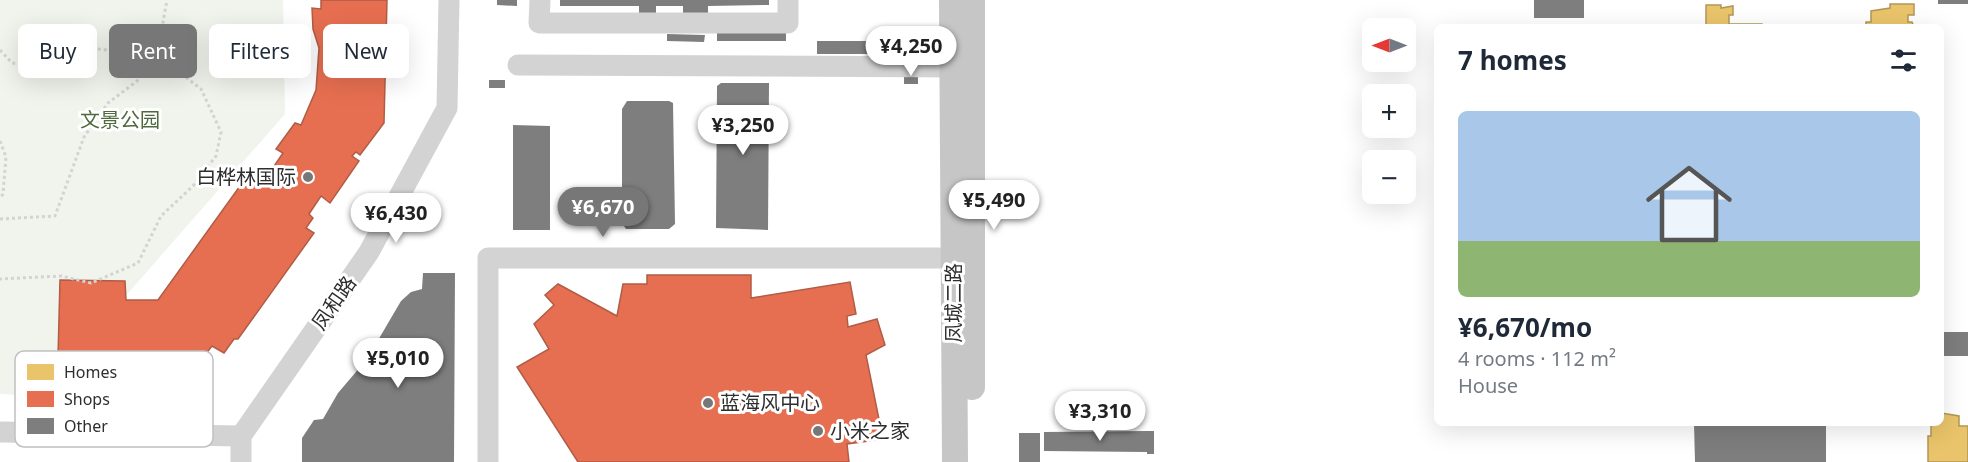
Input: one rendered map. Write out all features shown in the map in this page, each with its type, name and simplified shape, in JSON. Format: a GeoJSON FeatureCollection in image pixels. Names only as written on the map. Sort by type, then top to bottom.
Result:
{"type":"FeatureCollection","features":[{"type":"Feature","properties":{"kind":"main road","name":"凤城二路"},"geometry":{"type":"LineString","coordinates":[[952,0],[963,67],[972,462]]}},
{"type":"Feature","properties":{"kind":"main road","name":"凤城二路"},"geometry":{"type":"LineString","coordinates":[[955,462],[954,258],[963,67],[972,0]]}},
{"type":"Feature","properties":{"kind":"street","name":"凤和路"},"geometry":{"type":"LineString","coordinates":[[240,436],[369,252],[447,108],[449,0]]}},
{"type":"Feature","properties":{"kind":"street"},"geometry":{"type":"LineString","coordinates":[[540,0],[539,23],[788,23],[788,0]]}},
{"type":"Feature","properties":{"kind":"street"},"geometry":{"type":"LineString","coordinates":[[518,65],[963,67]]}},
{"type":"Feature","properties":{"kind":"street"},"geometry":{"type":"LineString","coordinates":[[488,462],[488,258],[954,258]]}},
{"type":"Feature","properties":{"kind":"street"},"geometry":{"type":"LineString","coordinates":[[0,432],[15,432]]}},
{"type":"Feature","properties":{"kind":"street"},"geometry":{"type":"LineString","coordinates":[[213,436],[240,436],[241,462]]}},
{"type":"Feature","properties":{"kind":"path"},"geometry":{"type":"LineString","coordinates":[[163,24],[167,0]]}},
{"type":"Feature","properties":{"kind":"path"},"geometry":{"type":"LineString","coordinates":[[0,50],[12,63],[49,69],[97,49],[109,50]]}},
{"type":"Feature","properties":{"kind":"path"},"geometry":{"type":"LineString","coordinates":[[0,219],[55,216],[84,136],[108,103],[139,78]]}},
{"type":"Feature","properties":{"kind":"path"},"geometry":{"type":"LineString","coordinates":[[0,279],[62,276],[91,283],[138,263],[161,216],[193,186],[216,156],[221,132],[201,89],[187,78]]}},
{"type":"Feature","properties":{"kind":"path"},"geometry":{"type":"LineString","coordinates":[[0,141],[6,157],[3,194],[0,198]]}},
{"type":"Feature","properties":{"kind":"green space","name":"文景公园"},"geometry":{"type":"Polygon","coordinates":[[[0,0],[283,0],[283,24],[209,24],[209,78],[284,78],[285,114],[77,351],[15,351],[15,395],[0,394],[0,0]]]}},
{"type":"Feature","properties":{"kind":"building: Homes"},"geometry":{"type":"Polygon","coordinates":[[[1890,4],[1914,4],[1914,15],[1908,15],[1908,22],[1913,24],[1866,24],[1866,22],[1871,22],[1871,11],[1890,8],[1890,4]]]}},
{"type":"Feature","properties":{"kind":"building: Homes"},"geometry":{"type":"Polygon","coordinates":[[[1706,5],[1721,5],[1721,8],[1733,6],[1733,15],[1729,15],[1729,24],[1706,24],[1706,5]]]}},
{"type":"Feature","properties":{"kind":"building: Homes"},"geometry":{"type":"Polygon","coordinates":[[[1944,414],[1959,416],[1959,426],[1968,426],[1968,462],[1928,462],[1928,436],[1931,436],[1931,426],[1944,426],[1944,414]]]}},
{"type":"Feature","properties":{"kind":"building: Shops","name":"白桦林国际"},"geometry":{"type":"Polygon","coordinates":[[[321,0],[387,0],[386,24],[323,24],[323,78],[385,78],[384,123],[360,155],[356,152],[352,156],[359,161],[330,203],[321,196],[309,214],[313,218],[306,228],[314,233],[238,339],[234,339],[224,353],[212,346],[208,351],[58,351],[60,280],[125,281],[126,300],[158,300],[250,172],[264,181],[283,153],[276,149],[295,123],[301,125],[316,90],[319,48],[313,29],[312,8],[321,9],[321,0]]]}},
{"type":"Feature","properties":{"kind":"building: Shops","name":"蓝海风中心"},"geometry":{"type":"Polygon","coordinates":[[[647,275],[751,275],[751,298],[850,282],[856,314],[847,316],[848,327],[877,319],[885,345],[866,355],[883,439],[847,444],[849,462],[578,462],[517,367],[549,349],[534,324],[554,305],[545,295],[558,284],[617,316],[623,284],[647,284],[647,275]]]}},
{"type":"Feature","properties":{"kind":"building: Other"},"geometry":{"type":"Polygon","coordinates":[[[497,0],[517,0],[517,6],[497,5],[497,0]]]}},
{"type":"Feature","properties":{"kind":"building: Other"},"geometry":{"type":"Polygon","coordinates":[[[560,0],[769,0],[769,5],[708,6],[708,17],[683,17],[683,6],[656,6],[656,16],[639,16],[639,6],[560,6],[560,0]]]}},
{"type":"Feature","properties":{"kind":"building: Other"},"geometry":{"type":"Polygon","coordinates":[[[1534,0],[1584,0],[1584,18],[1534,18],[1534,0]]]}},
{"type":"Feature","properties":{"kind":"building: Other"},"geometry":{"type":"Polygon","coordinates":[[[1938,0],[1968,0],[1968,4],[1938,4],[1938,0]]]}},
{"type":"Feature","properties":{"kind":"building: Other"},"geometry":{"type":"Polygon","coordinates":[[[717,32],[786,32],[786,41],[717,41],[717,32]]]}},
{"type":"Feature","properties":{"kind":"building: Other"},"geometry":{"type":"Polygon","coordinates":[[[667,34],[705,35],[704,42],[667,41],[667,34]]]}},
{"type":"Feature","properties":{"kind":"building: Other"},"geometry":{"type":"Polygon","coordinates":[[[817,41],[875,41],[875,54],[817,54],[817,41]]]}},
{"type":"Feature","properties":{"kind":"building: Other"},"geometry":{"type":"Polygon","coordinates":[[[904,70],[918,70],[918,84],[904,84],[904,70]]]}},
{"type":"Feature","properties":{"kind":"building: Other"},"geometry":{"type":"Polygon","coordinates":[[[489,80],[505,80],[505,88],[489,88],[489,80]]]}},
{"type":"Feature","properties":{"kind":"building: Other"},"geometry":{"type":"Polygon","coordinates":[[[721,83],[769,83],[768,230],[716,228],[717,86],[721,83]]]}},
{"type":"Feature","properties":{"kind":"building: Other"},"geometry":{"type":"Polygon","coordinates":[[[627,101],[669,101],[673,103],[675,224],[669,229],[626,229],[622,223],[622,109],[627,101]]]}},
{"type":"Feature","properties":{"kind":"building: Other"},"geometry":{"type":"Polygon","coordinates":[[[513,125],[550,126],[550,230],[513,230],[513,125]]]}},
{"type":"Feature","properties":{"kind":"building: Other"},"geometry":{"type":"Polygon","coordinates":[[[423,273],[455,273],[454,462],[302,462],[302,438],[314,420],[323,419],[338,393],[367,359],[401,301],[411,292],[422,289],[423,273]]]}},
{"type":"Feature","properties":{"kind":"building: Other"},"geometry":{"type":"Polygon","coordinates":[[[1944,332],[1968,332],[1968,356],[1944,356],[1944,332]]]}},
{"type":"Feature","properties":{"kind":"building: Other"},"geometry":{"type":"Polygon","coordinates":[[[1694,426],[1826,426],[1826,462],[1695,462],[1694,426]]]}},
{"type":"Feature","properties":{"kind":"building: Other"},"geometry":{"type":"Polygon","coordinates":[[[1154,431],[1154,454],[1147,454],[1147,452],[1044,451],[1044,432],[1154,431]]]}},
{"type":"Feature","properties":{"kind":"building: Other"},"geometry":{"type":"Polygon","coordinates":[[[1019,433],[1040,433],[1040,462],[1019,462],[1019,433]]]}},
{"type":"Feature","properties":{"kind":"place","name":"白桦林国际"},"geometry":{"type":"Point","coordinates":[308,177]}},
{"type":"Feature","properties":{"kind":"place","name":"蓝海风中心"},"geometry":{"type":"Point","coordinates":[708,403]}},
{"type":"Feature","properties":{"kind":"place","name":"小米之家"},"geometry":{"type":"Point","coordinates":[818,431]}}]}
